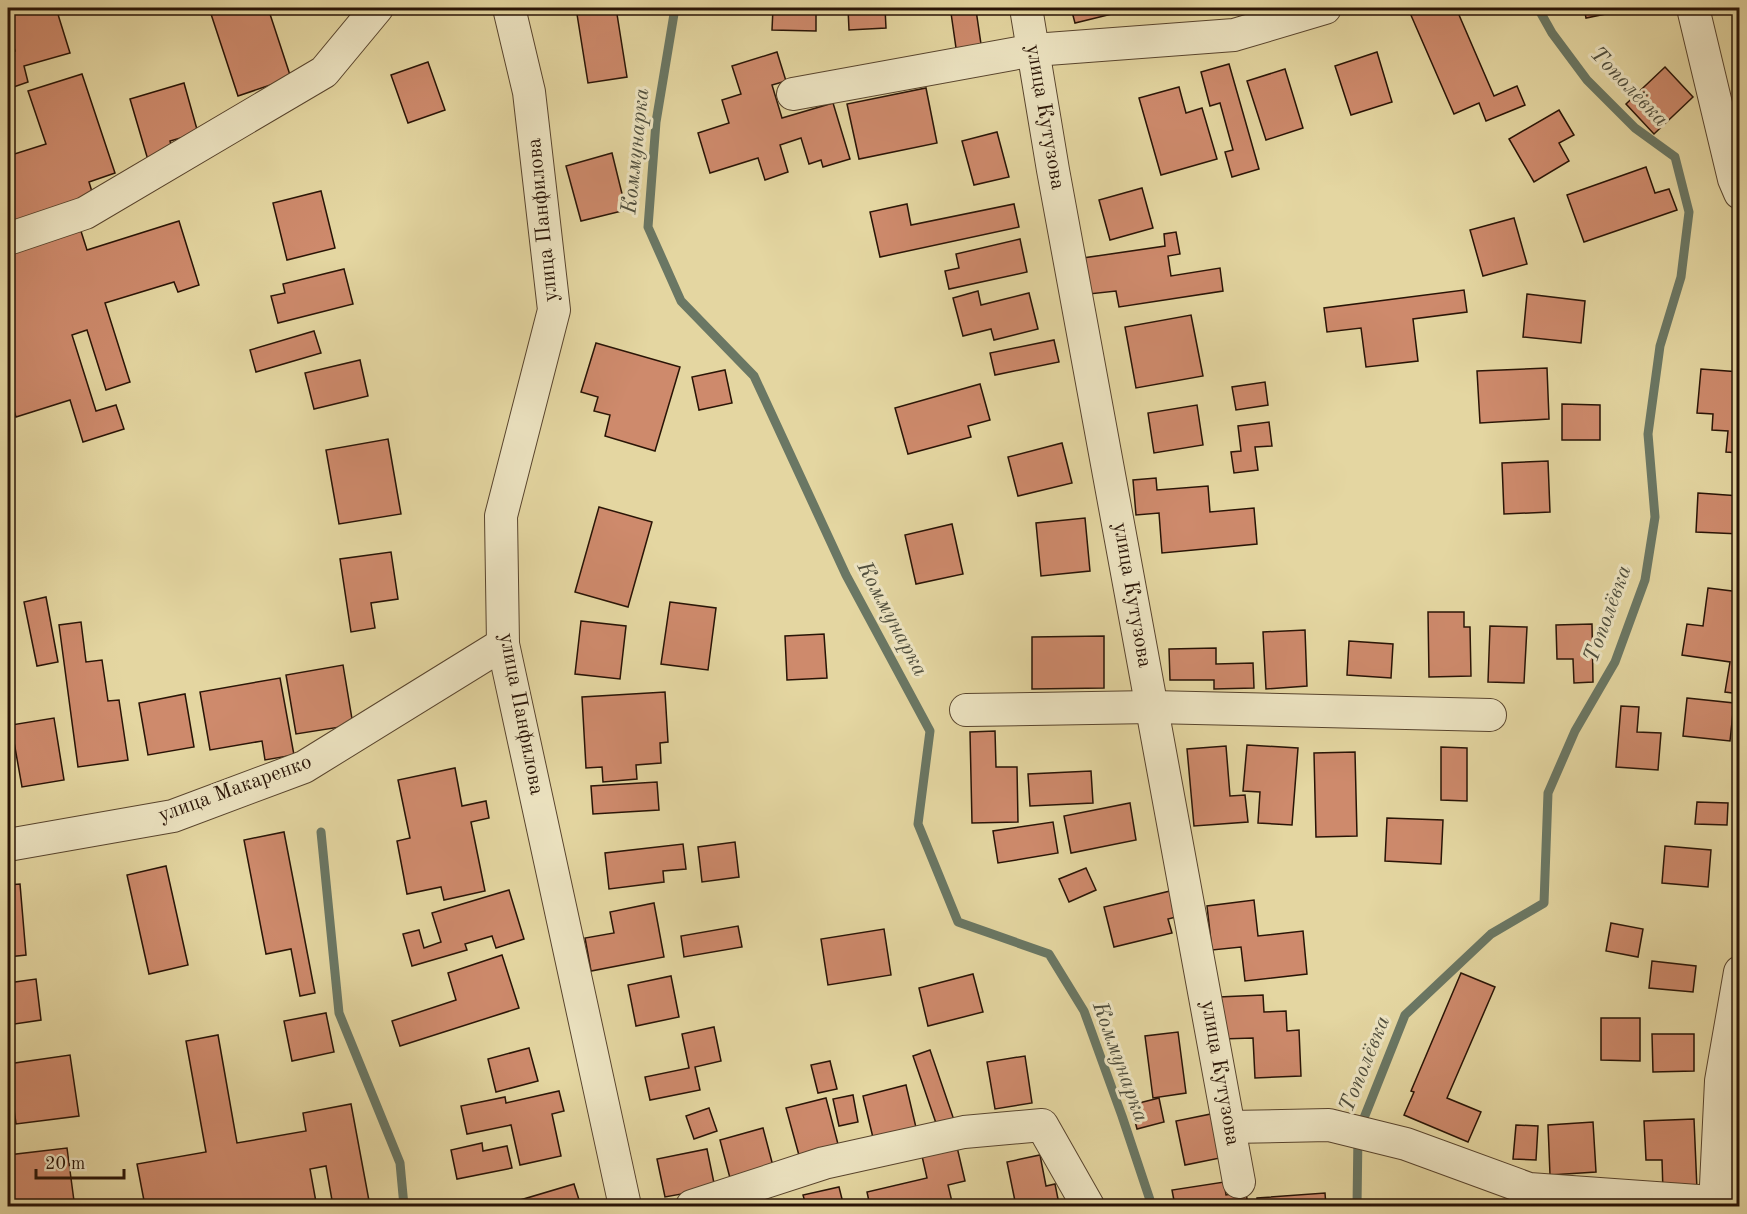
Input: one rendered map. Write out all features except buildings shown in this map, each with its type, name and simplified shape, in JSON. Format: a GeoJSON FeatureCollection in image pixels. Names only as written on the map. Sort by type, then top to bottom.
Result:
{"type":"FeatureCollection","features":[{"type":"Feature","properties":{"kind":"street"},"geometry":{"type":"LineString","coordinates":[[8,239],[85,213],[324,72],[377,8]]}},
{"type":"Feature","properties":{"kind":"street","name":"улица Панфилова"},"geometry":{"type":"LineString","coordinates":[[509,8],[529,92],[554,310],[501,516],[503,644],[626,1206]]}},
{"type":"Feature","properties":{"kind":"street","name":"улица Кутузова"},"geometry":{"type":"LineString","coordinates":[[1026,8],[1053,170],[1239,1182]]}},
{"type":"Feature","properties":{"kind":"street"},"geometry":{"type":"LineString","coordinates":[[793,94],[1034,50],[1234,35],[1325,8]]}},
{"type":"Feature","properties":{"kind":"street"},"geometry":{"type":"LineString","coordinates":[[1693,8],[1734,179],[1740,193]]}},
{"type":"Feature","properties":{"kind":"street","name":"улица Макаренко"},"geometry":{"type":"LineString","coordinates":[[8,844],[173,816],[304,767],[503,644]]}},
{"type":"Feature","properties":{"kind":"street"},"geometry":{"type":"LineString","coordinates":[[966,710],[1152,707],[1490,715]]}},
{"type":"Feature","properties":{"kind":"street"},"geometry":{"type":"LineString","coordinates":[[1230,1127],[1329,1125],[1406,1144],[1529,1189],[1723,1205],[1721,1081],[1740,972]]}},
{"type":"Feature","properties":{"kind":"street"},"geometry":{"type":"LineString","coordinates":[[692,1206],[824,1163],[964,1132],[1042,1125],[1088,1206]]}},
{"type":"Feature","properties":{"kind":"waterway","name":"Коммунарка"},"geometry":{"type":"LineString","coordinates":[[675,8],[656,122],[648,227],[681,301],[754,376],[846,575],[930,731],[918,824],[958,922],[1049,954],[1084,1011],[1152,1206]]}},
{"type":"Feature","properties":{"kind":"waterway","name":"Тополёвка"},"geometry":{"type":"LineString","coordinates":[[1357,1206],[1358,1133],[1405,1015],[1491,934],[1544,903],[1548,793],[1575,731],[1615,662],[1645,580],[1655,517],[1648,434],[1660,346],[1681,277],[1689,212],[1675,157],[1635,128],[1587,80],[1552,33],[1538,8]]}},
{"type":"Feature","properties":{"kind":"waterway"},"geometry":{"type":"LineString","coordinates":[[321,832],[339,1013],[400,1163],[404,1206]]}}]}
